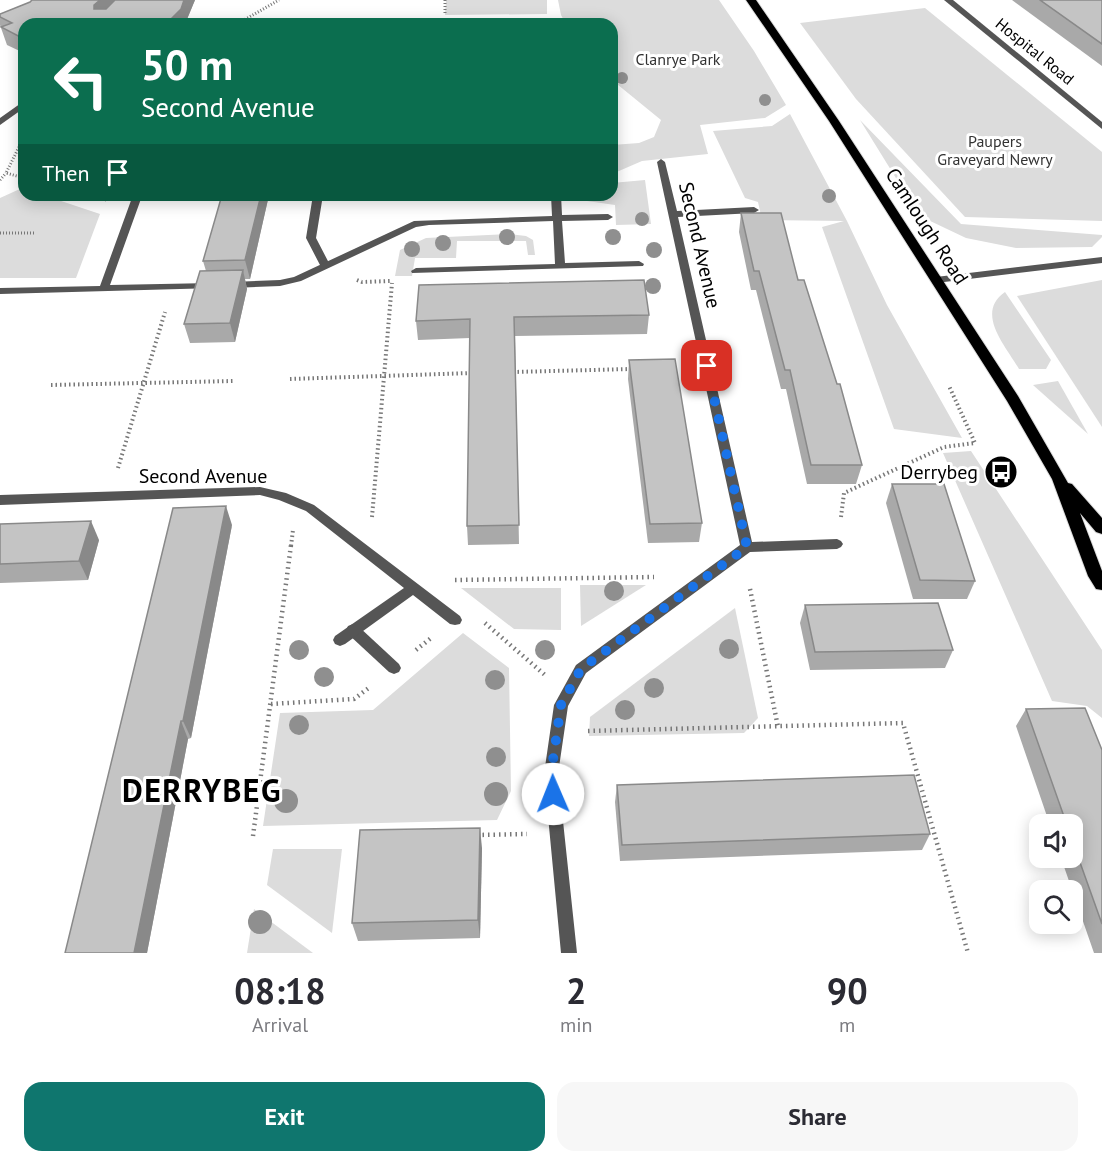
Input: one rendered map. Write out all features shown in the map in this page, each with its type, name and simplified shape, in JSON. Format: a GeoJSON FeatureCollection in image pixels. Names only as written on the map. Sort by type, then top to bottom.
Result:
{"type":"FeatureCollection","features":[{"type":"Feature","properties":{"kind":"main road","name":"Camlough Road"},"geometry":{"type":"LineString","coordinates":[[751,0],[834,121],[1013,399],[1059,479],[1096,576],[1102,584]]}},
{"type":"Feature","properties":{"kind":"main road","name":"Camlough Road"},"geometry":{"type":"LineString","coordinates":[[1059,479],[1102,528]]}},
{"type":"Feature","properties":{"kind":"street","name":"Hospital Road"},"geometry":{"type":"LineString","coordinates":[[948,0],[1102,126]]}},
{"type":"Feature","properties":{"kind":"street"},"geometry":{"type":"LineString","coordinates":[[0,122],[18,108]]}},
{"type":"Feature","properties":{"kind":"street","name":"Second Avenue"},"geometry":{"type":"LineString","coordinates":[[661,162],[747,547]]}},
{"type":"Feature","properties":{"kind":"street"},"geometry":{"type":"LineString","coordinates":[[104,288],[135,201]]}},
{"type":"Feature","properties":{"kind":"street"},"geometry":{"type":"LineString","coordinates":[[317,201],[311,238],[325,265]]}},
{"type":"Feature","properties":{"kind":"street"},"geometry":{"type":"LineString","coordinates":[[557,201],[560,266]]}},
{"type":"Feature","properties":{"kind":"street"},"geometry":{"type":"LineString","coordinates":[[674,214],[754,210]]}},
{"type":"Feature","properties":{"kind":"street"},"geometry":{"type":"LineString","coordinates":[[0,291],[280,283],[297,279],[414,224],[608,217]]}},
{"type":"Feature","properties":{"kind":"street"},"geometry":{"type":"LineString","coordinates":[[936,280],[1102,260]]}},
{"type":"Feature","properties":{"kind":"street"},"geometry":{"type":"LineString","coordinates":[[416,271],[639,264]]}},
{"type":"Feature","properties":{"kind":"street","name":"Second Avenue"},"geometry":{"type":"LineString","coordinates":[[0,500],[260,491],[282,496],[310,508],[455,620]]}},
{"type":"Feature","properties":{"kind":"street"},"geometry":{"type":"LineString","coordinates":[[569,953],[551,774],[561,705],[581,669],[747,547],[837,544]]}},
{"type":"Feature","properties":{"kind":"street"},"geometry":{"type":"LineString","coordinates":[[340,640],[413,588]]}},
{"type":"Feature","properties":{"kind":"street"},"geometry":{"type":"LineString","coordinates":[[353,630],[394,668]]}},
{"type":"Feature","properties":{"kind":"path"},"geometry":{"type":"LineString","coordinates":[[248,18],[279,0]]}},
{"type":"Feature","properties":{"kind":"path"},"geometry":{"type":"LineString","coordinates":[[445,0],[445,15]]}},
{"type":"Feature","properties":{"kind":"path"},"geometry":{"type":"LineString","coordinates":[[0,180],[18,149]]}},
{"type":"Feature","properties":{"kind":"path"},"geometry":{"type":"LineString","coordinates":[[0,173],[18,176]]}},
{"type":"Feature","properties":{"kind":"path"},"geometry":{"type":"LineString","coordinates":[[0,233],[34,233]]}},
{"type":"Feature","properties":{"kind":"path"},"geometry":{"type":"LineString","coordinates":[[325,265],[362,282],[392,281],[372,520],[347,535]]}},
{"type":"Feature","properties":{"kind":"path"},"geometry":{"type":"LineString","coordinates":[[117,471],[166,308]]}},
{"type":"Feature","properties":{"kind":"path"},"geometry":{"type":"LineString","coordinates":[[504,372],[635,368]]}},
{"type":"Feature","properties":{"kind":"path"},"geometry":{"type":"LineString","coordinates":[[290,378],[480,373]]}},
{"type":"Feature","properties":{"kind":"path"},"geometry":{"type":"LineString","coordinates":[[51,385],[233,381]]}},
{"type":"Feature","properties":{"kind":"path"},"geometry":{"type":"LineString","coordinates":[[837,544],[844,493],[945,447],[975,443],[949,386]]}},
{"type":"Feature","properties":{"kind":"path"},"geometry":{"type":"LineString","coordinates":[[253,836],[294,527]]}},
{"type":"Feature","properties":{"kind":"path"},"geometry":{"type":"LineString","coordinates":[[413,588],[444,580],[706,576]]}},
{"type":"Feature","properties":{"kind":"path"},"geometry":{"type":"LineString","coordinates":[[750,589],[778,726]]}},
{"type":"Feature","properties":{"kind":"path"},"geometry":{"type":"LineString","coordinates":[[271,704],[354,699],[455,620],[479,618],[550,680],[568,692]]}},
{"type":"Feature","properties":{"kind":"path"},"geometry":{"type":"LineString","coordinates":[[584,731],[903,723],[968,953]]}},
{"type":"Feature","properties":{"kind":"path"},"geometry":{"type":"LineString","coordinates":[[474,835],[557,834]]}},
{"type":"Feature","properties":{"kind":"green space"},"geometry":{"type":"Polygon","coordinates":[[[446,0],[547,0],[547,14],[445,15],[446,0]]]}},
{"type":"Feature","properties":{"kind":"green space","name":"Clanrye Park"},"geometry":{"type":"Polygon","coordinates":[[[558,0],[719,0],[754,51],[786,105],[765,118],[700,125],[708,154],[642,161],[618,171],[618,145],[639,143],[654,137],[661,120],[618,85],[618,18],[563,18],[558,0]]]}},
{"type":"Feature","properties":{"kind":"green space","name":"Paupers Graveyard Newry"},"geometry":{"type":"Polygon","coordinates":[[[925,8],[1102,152],[1102,221],[965,217],[856,99],[800,23],[925,8]]]}},
{"type":"Feature","properties":{"kind":"green space"},"geometry":{"type":"Polygon","coordinates":[[[790,114],[847,221],[887,305],[962,438],[894,429],[822,227],[844,221],[762,220],[758,202],[745,198],[713,131],[772,126],[790,114]]]}},
{"type":"Feature","properties":{"kind":"green space"},"geometry":{"type":"Polygon","coordinates":[[[860,120],[961,224],[1102,235],[1102,237],[1092,247],[1016,248],[966,238],[926,219],[899,183],[860,120]]]}},
{"type":"Feature","properties":{"kind":"green space"},"geometry":{"type":"Polygon","coordinates":[[[645,180],[651,224],[616,225],[615,205],[587,201],[618,201],[618,182],[645,180]]]}},
{"type":"Feature","properties":{"kind":"green space"},"geometry":{"type":"Polygon","coordinates":[[[18,190],[18,201],[61,201],[100,214],[76,278],[0,278],[0,198],[18,190]]]}},
{"type":"Feature","properties":{"kind":"green space"},"geometry":{"type":"Polygon","coordinates":[[[509,234],[526,236],[533,240],[535,255],[528,255],[526,241],[457,241],[456,258],[415,258],[412,276],[395,276],[400,250],[426,238],[509,234]]]}},
{"type":"Feature","properties":{"kind":"green space"},"geometry":{"type":"Polygon","coordinates":[[[1102,280],[1102,427],[1017,296],[1102,280]]]}},
{"type":"Feature","properties":{"kind":"green space"},"geometry":{"type":"Polygon","coordinates":[[[1005,292],[1051,360],[1046,369],[1019,369],[1001,340],[993,319],[993,310],[996,300],[1005,292]]]}},
{"type":"Feature","properties":{"kind":"green space"},"geometry":{"type":"Polygon","coordinates":[[[1058,381],[1088,434],[1033,385],[1058,381]]]}},
{"type":"Feature","properties":{"kind":"green space"},"geometry":{"type":"Polygon","coordinates":[[[971,451],[1102,650],[1102,718],[1087,706],[1052,701],[943,453],[971,451]]]}},
{"type":"Feature","properties":{"kind":"green space"},"geometry":{"type":"Polygon","coordinates":[[[580,585],[646,585],[581,626],[580,585]]]}},
{"type":"Feature","properties":{"kind":"green space"},"geometry":{"type":"Polygon","coordinates":[[[461,588],[561,588],[561,630],[514,629],[461,588]]]}},
{"type":"Feature","properties":{"kind":"green space"},"geometry":{"type":"Polygon","coordinates":[[[735,608],[758,718],[744,733],[589,736],[590,717],[735,608]]]}},
{"type":"Feature","properties":{"kind":"green space"},"geometry":{"type":"Polygon","coordinates":[[[463,633],[509,668],[511,791],[497,820],[263,826],[280,713],[373,710],[463,633]]]}},
{"type":"Feature","properties":{"kind":"green space"},"geometry":{"type":"Polygon","coordinates":[[[273,849],[342,849],[332,933],[267,885],[273,849]]]}},
{"type":"Feature","properties":{"kind":"green space"},"geometry":{"type":"Polygon","coordinates":[[[254,909],[313,953],[247,953],[254,909]]]}},
{"type":"Feature","properties":{"kind":"building"},"geometry":{"type":"Polygon","coordinates":[[[32,0],[100,0],[94,5],[94,9],[106,9],[115,0],[184,0],[181,9],[172,18],[18,18],[18,36],[1,27],[12,23],[0,17],[0,14],[32,0]]]}},
{"type":"Feature","properties":{"kind":"building"},"geometry":{"type":"Polygon","coordinates":[[[1040,0],[1102,0],[1102,44],[1040,0]]]}},
{"type":"Feature","properties":{"kind":"building"},"geometry":{"type":"Polygon","coordinates":[[[220,201],[260,201],[245,260],[203,261],[220,201]]]}},
{"type":"Feature","properties":{"kind":"building"},"geometry":{"type":"Polygon","coordinates":[[[741,213],[781,213],[798,280],[804,280],[837,384],[840,384],[862,465],[811,465],[790,370],[785,370],[759,271],[754,271],[741,213]]]}},
{"type":"Feature","properties":{"kind":"building"},"geometry":{"type":"Polygon","coordinates":[[[243,270],[230,323],[184,324],[200,271],[243,270]]]}},
{"type":"Feature","properties":{"kind":"building"},"geometry":{"type":"Polygon","coordinates":[[[644,280],[649,315],[514,317],[519,525],[467,526],[470,319],[416,321],[419,285],[644,280]]]}},
{"type":"Feature","properties":{"kind":"building"},"geometry":{"type":"Polygon","coordinates":[[[675,359],[702,523],[650,524],[629,360],[675,359]]]}},
{"type":"Feature","properties":{"kind":"building"},"geometry":{"type":"Polygon","coordinates":[[[892,484],[944,484],[975,581],[920,580],[892,484]]]}},
{"type":"Feature","properties":{"kind":"building"},"geometry":{"type":"Polygon","coordinates":[[[226,506],[134,953],[65,953],[173,508],[226,506]]]}},
{"type":"Feature","properties":{"kind":"building"},"geometry":{"type":"Polygon","coordinates":[[[91,521],[79,561],[0,564],[0,524],[91,521]]]}},
{"type":"Feature","properties":{"kind":"building"},"geometry":{"type":"Polygon","coordinates":[[[938,603],[953,650],[815,652],[805,605],[938,603]]]}},
{"type":"Feature","properties":{"kind":"building"},"geometry":{"type":"Polygon","coordinates":[[[1085,708],[1102,750],[1102,924],[1082,868],[1083,814],[1063,814],[1026,709],[1085,708]]]}},
{"type":"Feature","properties":{"kind":"building"},"geometry":{"type":"Polygon","coordinates":[[[914,775],[930,834],[622,845],[617,785],[914,775]]]}},
{"type":"Feature","properties":{"kind":"building"},"geometry":{"type":"Polygon","coordinates":[[[480,828],[478,920],[352,923],[360,830],[480,828]]]}},
{"type":"Feature","properties":{"kind":"place","name":"Derrybeg"},"geometry":{"type":"Point","coordinates":[1001,472]}},
{"type":"Feature","properties":{"kind":"district","name":"DERRYBEG"},"geometry":{"type":"Point","coordinates":[202,791]}},
{"type":"Feature","properties":{"kind":"route"},"geometry":{"type":"LineString","coordinates":[[553,794],[551,774],[561,705],[581,669],[747,547],[707,366]]}}]}
